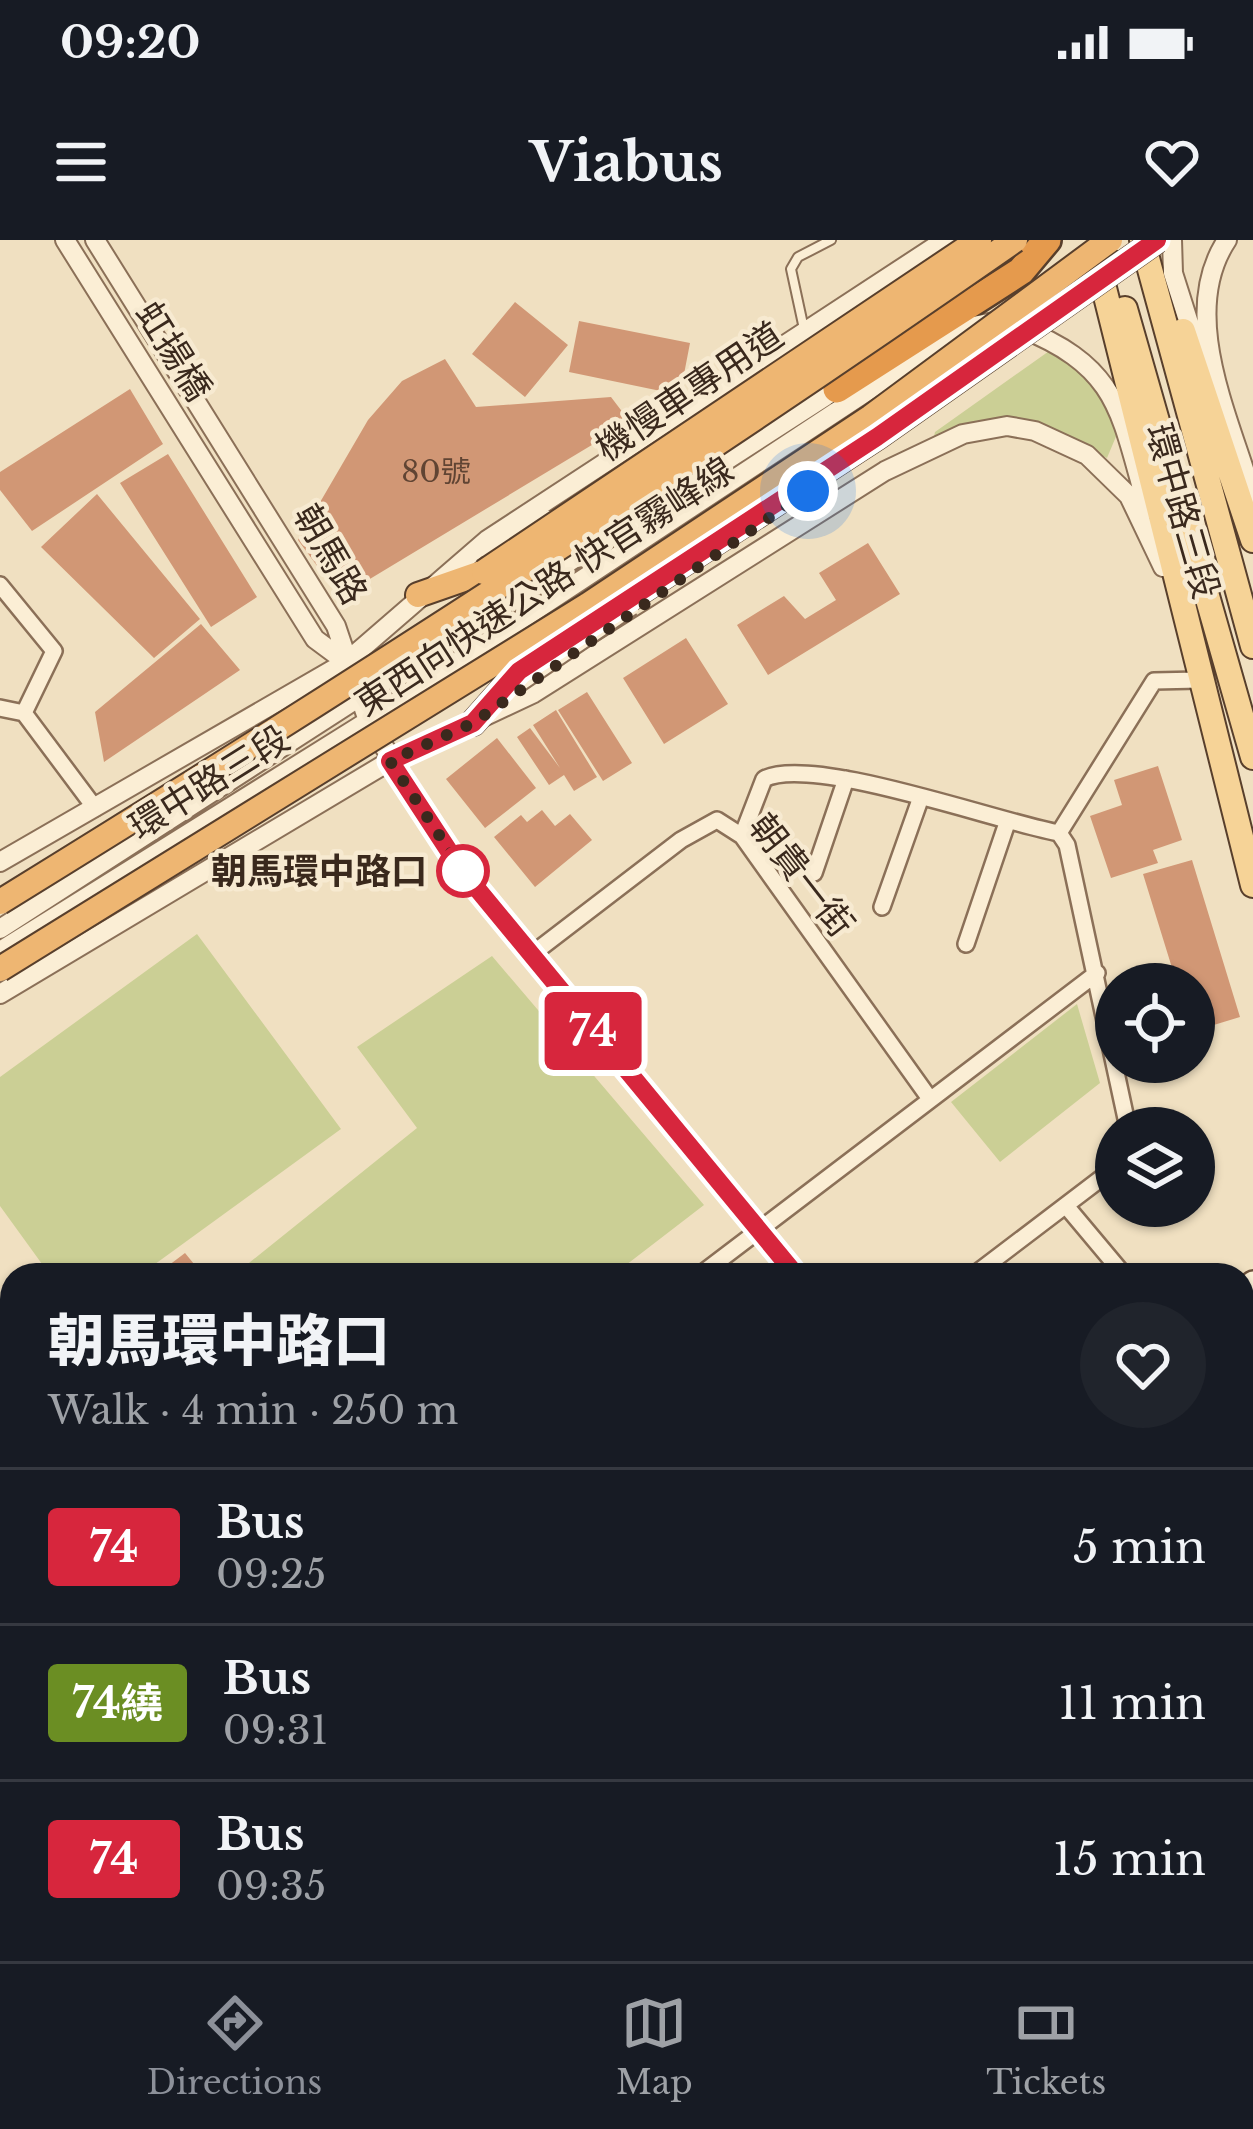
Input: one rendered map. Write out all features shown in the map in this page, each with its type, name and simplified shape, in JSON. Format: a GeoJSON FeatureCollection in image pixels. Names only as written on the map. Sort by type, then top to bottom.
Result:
{"type":"FeatureCollection","features":[{"type":"Feature","properties":{"kind":"highway"},"geometry":{"type":"LineString","coordinates":[[418,595],[484,572],[979,240]]}},
{"type":"Feature","properties":{"kind":"highway","name":"東西向快速公路 快官霧峰線"},"geometry":{"type":"LineString","coordinates":[[0,902],[211,772],[744,425],[1015,240]]}},
{"type":"Feature","properties":{"kind":"highway"},"geometry":{"type":"LineString","coordinates":[[842,398],[1021,271],[1047,240]]}},
{"type":"Feature","properties":{"kind":"highway"},"geometry":{"type":"LineString","coordinates":[[473,723],[520,679],[877,437],[1156,240]]}},
{"type":"Feature","properties":{"kind":"highway"},"geometry":{"type":"LineString","coordinates":[[1068,303],[1100,243]]}},
{"type":"Feature","properties":{"kind":"highway","name":"東西向快速公路 快官霧峰線"},"geometry":{"type":"LineString","coordinates":[[0,969],[588,605],[871,417],[1100,243]]}},
{"type":"Feature","properties":{"kind":"main road"},"geometry":{"type":"LineString","coordinates":[[1142,240],[1253,539]]}},
{"type":"Feature","properties":{"kind":"main road"},"geometry":{"type":"LineString","coordinates":[[1156,240],[1167,304],[1253,646]]}},
{"type":"Feature","properties":{"kind":"main road"},"geometry":{"type":"LineString","coordinates":[[1100,243],[1131,330],[1253,757]]}},
{"type":"Feature","properties":{"kind":"main road"},"geometry":{"type":"LineString","coordinates":[[1100,243],[1148,472],[1253,885]]}},
{"type":"Feature","properties":{"kind":"street","name":"虹揚橋"},"geometry":{"type":"LineString","coordinates":[[65,240],[228,498]]}},
{"type":"Feature","properties":{"kind":"street","name":"虹揚橋"},"geometry":{"type":"LineString","coordinates":[[95,240],[250,482]]}},
{"type":"Feature","properties":{"kind":"street","name":"環中路三段"},"geometry":{"type":"LineString","coordinates":[[0,862],[346,662],[441,574],[945,240]]}},
{"type":"Feature","properties":{"kind":"street"},"geometry":{"type":"LineString","coordinates":[[1170,240],[1173,273],[1253,524]]}},
{"type":"Feature","properties":{"kind":"street"},"geometry":{"type":"LineString","coordinates":[[1227,240],[1204,292],[1205,328],[1253,498]]}},
{"type":"Feature","properties":{"kind":"street","name":"環中路三段"},"geometry":{"type":"LineString","coordinates":[[0,929],[842,398],[963,328],[991,322],[1068,346],[1100,375],[1116,402],[1198,680]]}},
{"type":"Feature","properties":{"kind":"street"},"geometry":{"type":"LineString","coordinates":[[804,336],[885,471]]}},
{"type":"Feature","properties":{"kind":"street","name":"環中路三段"},"geometry":{"type":"LineString","coordinates":[[0,951],[368,722],[842,398]]}},
{"type":"Feature","properties":{"kind":"street","name":"環中路三段"},"geometry":{"type":"LineString","coordinates":[[0,994],[390,761],[533,693],[885,471],[963,434],[1007,426],[1035,431],[1087,455],[1129,496],[1149,531],[1198,680]]}},
{"type":"Feature","properties":{"kind":"street","name":"朝馬路"},"geometry":{"type":"LineString","coordinates":[[250,482],[337,626],[368,722],[460,868],[786,1263]]}},
{"type":"Feature","properties":{"kind":"street","name":"朝馬路"},"geometry":{"type":"LineString","coordinates":[[228,498],[315,639],[346,662]]}},
{"type":"Feature","properties":{"kind":"street"},"geometry":{"type":"LineString","coordinates":[[0,585],[54,651],[24,713]]}},
{"type":"Feature","properties":{"kind":"street"},"geometry":{"type":"LineString","coordinates":[[1059,833],[1154,681],[1198,680]]}},
{"type":"Feature","properties":{"kind":"street"},"geometry":{"type":"LineString","coordinates":[[0,708],[24,713],[95,808]]}},
{"type":"Feature","properties":{"kind":"street"},"geometry":{"type":"LineString","coordinates":[[742,836],[764,779],[778,771],[846,779],[1007,824],[1059,833],[1067,844],[1095,964]]}},
{"type":"Feature","properties":{"kind":"street"},"geometry":{"type":"LineString","coordinates":[[814,873],[846,779]]}},
{"type":"Feature","properties":{"kind":"street"},"geometry":{"type":"LineString","coordinates":[[882,907],[921,797]]}},
{"type":"Feature","properties":{"kind":"street","name":"朝貴一街"},"geometry":{"type":"LineString","coordinates":[[531,955],[681,840],[716,820],[742,836],[930,1099]]}},
{"type":"Feature","properties":{"kind":"street"},"geometry":{"type":"LineString","coordinates":[[965,944],[1007,824]]}},
{"type":"Feature","properties":{"kind":"street"},"geometry":{"type":"LineString","coordinates":[[715,1263],[1095,975]]}},
{"type":"Feature","properties":{"kind":"street"},"geometry":{"type":"LineString","coordinates":[[990,1263],[1095,1184]]}},
{"type":"Feature","properties":{"kind":"street"},"geometry":{"type":"LineString","coordinates":[[1067,1207],[1114,1263]]}},
{"type":"Feature","properties":{"kind":"lane"},"geometry":{"type":"LineString","coordinates":[[804,336],[791,269],[798,257],[831,240]]}},
{"type":"Feature","properties":{"kind":"lane","name":"機慢車專用道"},"geometry":{"type":"LineString","coordinates":[[441,574],[586,493],[961,240]]}},
{"type":"Feature","properties":{"kind":"lane"},"geometry":{"type":"LineString","coordinates":[[520,679],[1170,240]]}},
{"type":"Feature","properties":{"kind":"green space"},"geometry":{"type":"Polygon","coordinates":[[[1052,349],[1083,367],[1120,427],[1107,458],[1046,426],[933,441],[935,432],[1052,349]]]}},
{"type":"Feature","properties":{"kind":"green space"},"geometry":{"type":"Polygon","coordinates":[[[197,934],[341,1129],[157,1263],[41,1263],[0,1206],[0,1077],[197,934]]]}},
{"type":"Feature","properties":{"kind":"green space"},"geometry":{"type":"Polygon","coordinates":[[[492,956],[704,1205],[629,1263],[249,1263],[417,1128],[357,1047],[492,956]]]}},
{"type":"Feature","properties":{"kind":"green space"},"geometry":{"type":"Polygon","coordinates":[[[1077,1004],[1095,1066],[1095,1083],[1100,1083],[1000,1162],[951,1102],[1077,1004]]]}},
{"type":"Feature","properties":{"kind":"building"},"geometry":{"type":"Polygon","coordinates":[[[515,302],[568,345],[525,397],[472,354],[515,302]]]}},
{"type":"Feature","properties":{"kind":"building"},"geometry":{"type":"Polygon","coordinates":[[[579,321],[690,343],[680,395],[569,372],[579,321]]]}},
{"type":"Feature","properties":{"kind":"building"},"geometry":{"type":"Polygon","coordinates":[[[445,359],[476,407],[611,397],[630,422],[340,597],[298,540],[368,420],[402,381],[445,359]]]}},
{"type":"Feature","properties":{"kind":"building"},"geometry":{"type":"Polygon","coordinates":[[[130,389],[163,444],[32,531],[0,490],[0,472],[130,389]]]}},
{"type":"Feature","properties":{"kind":"building"},"geometry":{"type":"Polygon","coordinates":[[[168,454],[257,597],[211,627],[120,483],[168,454]]]}},
{"type":"Feature","properties":{"kind":"building"},"geometry":{"type":"Polygon","coordinates":[[[97,494],[200,619],[154,658],[41,547],[97,494]]]}},
{"type":"Feature","properties":{"kind":"building"},"geometry":{"type":"Polygon","coordinates":[[[868,543],[900,594],[768,675],[737,625],[784,596],[805,619],[836,600],[819,573],[868,543]]]}},
{"type":"Feature","properties":{"kind":"building"},"geometry":{"type":"Polygon","coordinates":[[[201,624],[240,670],[104,762],[95,712],[201,624]]]}},
{"type":"Feature","properties":{"kind":"building"},"geometry":{"type":"Polygon","coordinates":[[[686,638],[728,704],[664,744],[623,678],[686,638]]]}},
{"type":"Feature","properties":{"kind":"building"},"geometry":{"type":"Polygon","coordinates":[[[587,692],[632,763],[603,781],[558,710],[587,692]]]}},
{"type":"Feature","properties":{"kind":"building"},"geometry":{"type":"Polygon","coordinates":[[[556,710],[597,777],[574,791],[564,775],[549,785],[517,737],[530,728],[560,768],[533,725],[556,710]]]}},
{"type":"Feature","properties":{"kind":"building"},"geometry":{"type":"Polygon","coordinates":[[[497,738],[536,788],[485,828],[446,779],[497,738]]]}},
{"type":"Feature","properties":{"kind":"building"},"geometry":{"type":"Polygon","coordinates":[[[1158,766],[1182,840],[1153,850],[1158,863],[1111,878],[1090,816],[1122,805],[1114,780],[1158,766]]]}},
{"type":"Feature","properties":{"kind":"building"},"geometry":{"type":"Polygon","coordinates":[[[542,810],[555,826],[570,814],[592,840],[535,887],[494,837],[521,815],[527,822],[542,810]]]}},
{"type":"Feature","properties":{"kind":"building"},"geometry":{"type":"Polygon","coordinates":[[[1192,860],[1240,1017],[1215,1025],[1215,963],[1171,963],[1143,874],[1192,860]]]}},
{"type":"Feature","properties":{"kind":"building"},"geometry":{"type":"Polygon","coordinates":[[[185,1253],[193,1263],[172,1263],[185,1253]]]}},
{"type":"Feature","properties":{"kind":"bus line","name":"74"},"geometry":{"type":"LineString","coordinates":[[786,1263],[460,868],[390,761],[473,723],[519,671],[877,437],[1157,240]]}},
{"type":"Feature","properties":{"kind":"place","name":"朝馬環中路口"},"geometry":{"type":"Point","coordinates":[463,871]}},
{"type":"Feature","properties":{"kind":"route"},"geometry":{"type":"LineString","coordinates":[[463,871],[390,761],[473,723],[808,491]]}}]}
